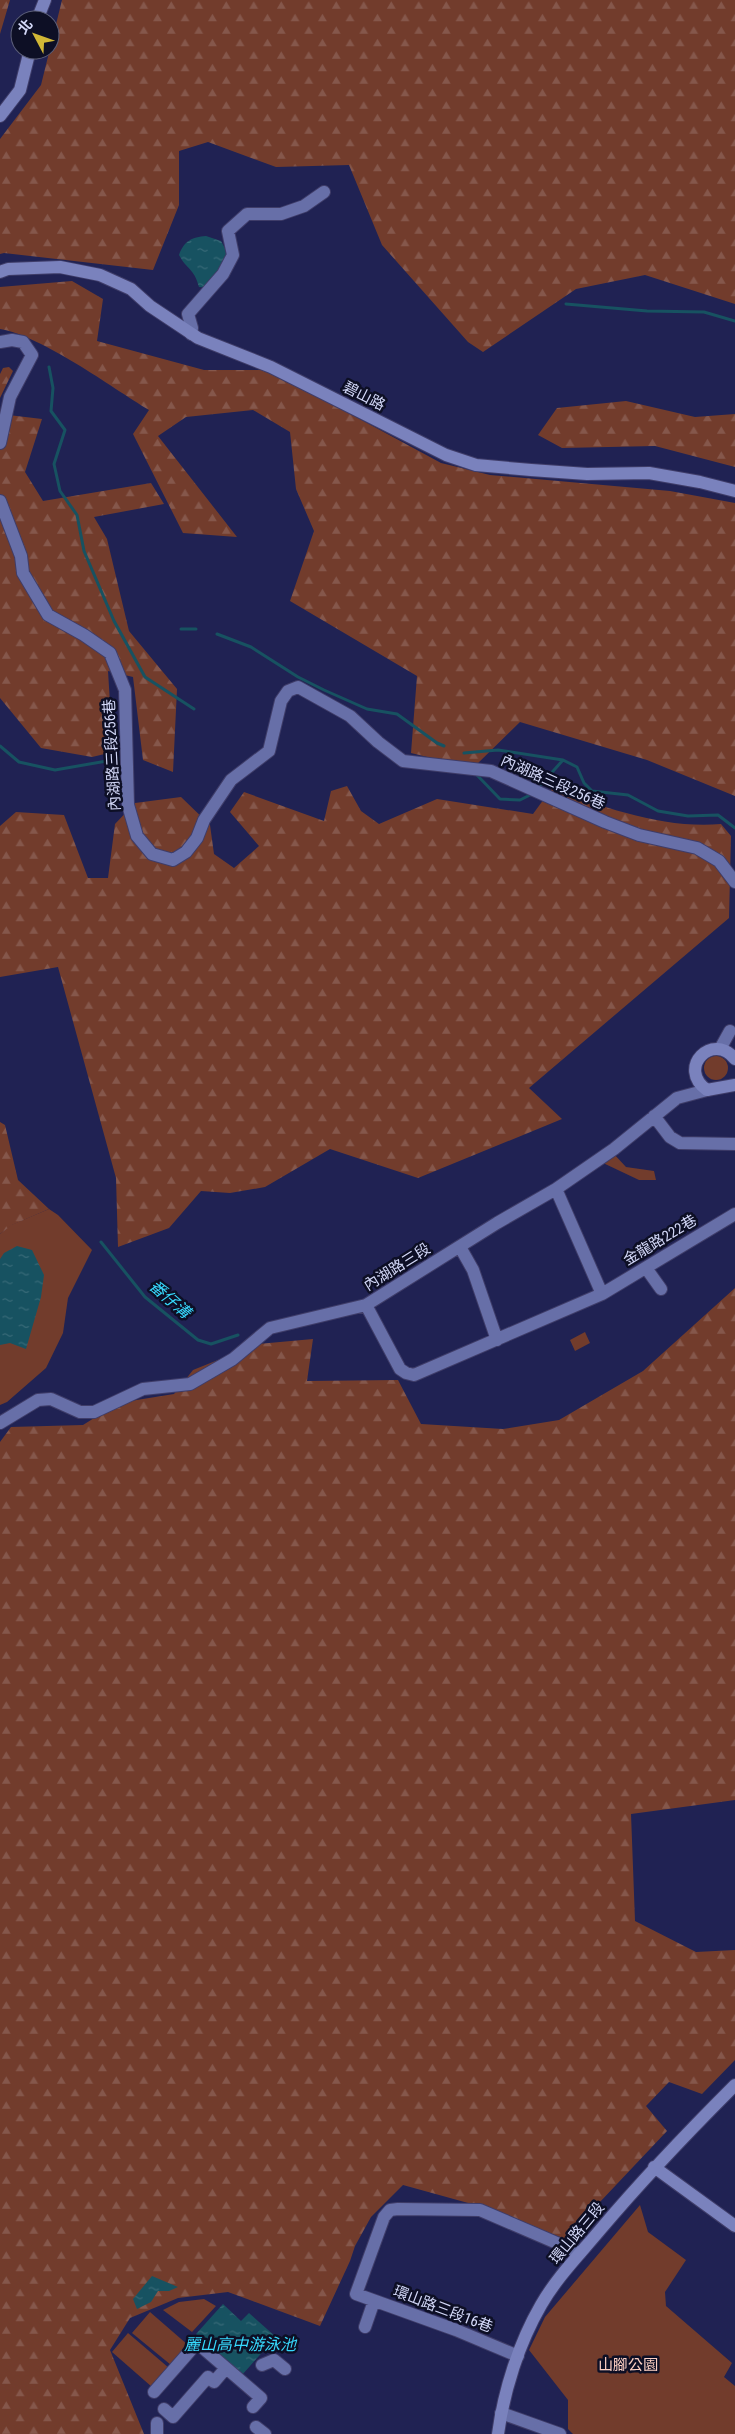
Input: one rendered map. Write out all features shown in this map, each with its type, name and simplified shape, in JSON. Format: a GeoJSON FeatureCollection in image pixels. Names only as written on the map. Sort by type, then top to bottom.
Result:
{"type":"FeatureCollection","features":[{"type":"Feature","properties":{"kind":"street"},"geometry":{"type":"LineString","coordinates":[[0,116],[20,90],[28,60]]}},
{"type":"Feature","properties":{"kind":"street"},"geometry":{"type":"LineString","coordinates":[[191,334],[192,328],[188,314],[223,274],[233,256],[228,231],[247,214],[281,214],[304,206],[324,192]]}},
{"type":"Feature","properties":{"kind":"street","name":"碧山路"},"geometry":{"type":"LineString","coordinates":[[0,272],[8,269],[60,267],[100,275],[131,289],[150,306],[191,334],[271,367],[446,455],[476,465],[587,474],[649,473],[692,480],[735,491]]}},
{"type":"Feature","properties":{"kind":"street"},"geometry":{"type":"LineString","coordinates":[[0,342],[12,340],[23,342],[32,355],[10,396],[0,443]]}},
{"type":"Feature","properties":{"kind":"street","name":"內湖路三段256巷"},"geometry":{"type":"LineString","coordinates":[[0,501],[21,556],[24,573],[48,616],[84,635],[110,653],[125,690],[128,805],[137,836],[152,854],[173,860],[186,852],[197,838],[204,820],[231,780],[269,752],[281,701],[288,690],[298,687],[350,716],[378,742],[403,761],[491,771],[605,822],[639,835],[697,848],[719,861],[735,882]]}},
{"type":"Feature","properties":{"kind":"street"},"geometry":{"type":"LineString","coordinates":[[720,1049],[730,1031]]}},
{"type":"Feature","properties":{"kind":"street"},"geometry":{"type":"LineString","coordinates":[[735,1059],[731,1054],[720,1049],[710,1050],[704,1053],[695,1065],[697,1080],[707,1090],[735,1085]]}},
{"type":"Feature","properties":{"kind":"street","name":"內湖路三段"},"geometry":{"type":"LineString","coordinates":[[0,1423],[38,1400],[50,1399],[80,1412],[94,1412],[143,1389],[190,1384],[233,1359],[270,1328],[366,1305],[497,1222],[556,1189],[614,1149],[677,1098],[707,1090]]}},
{"type":"Feature","properties":{"kind":"street"},"geometry":{"type":"LineString","coordinates":[[654,1116],[670,1137],[680,1143],[735,1144]]}},
{"type":"Feature","properties":{"kind":"street"},"geometry":{"type":"LineString","coordinates":[[556,1189],[602,1294]]}},
{"type":"Feature","properties":{"kind":"street","name":"金龍路222巷"},"geometry":{"type":"LineString","coordinates":[[366,1305],[400,1369],[414,1375],[602,1294],[735,1214]]}},
{"type":"Feature","properties":{"kind":"street"},"geometry":{"type":"LineString","coordinates":[[460,1247],[473,1270],[497,1340]]}},
{"type":"Feature","properties":{"kind":"street"},"geometry":{"type":"LineString","coordinates":[[646,1268],[661,1288]]}},
{"type":"Feature","properties":{"kind":"street","name":"環山路三段"},"geometry":{"type":"LineString","coordinates":[[498,2434],[500,2413],[518,2356],[528,2329],[542,2304],[580,2253],[654,2167],[735,2085]]}},
{"type":"Feature","properties":{"kind":"street"},"geometry":{"type":"LineString","coordinates":[[654,2167],[735,2226]]}},
{"type":"Feature","properties":{"kind":"street","name":"環山路三段16巷"},"geometry":{"type":"LineString","coordinates":[[518,2356],[456,2330],[356,2294],[379,2228],[390,2210],[480,2210],[580,2253]]}},
{"type":"Feature","properties":{"kind":"street"},"geometry":{"type":"LineString","coordinates":[[365,2328],[374,2301]]}},
{"type":"Feature","properties":{"kind":"street"},"geometry":{"type":"LineString","coordinates":[[154,2392],[196,2343],[261,2398],[253,2407]]}},
{"type":"Feature","properties":{"kind":"street"},"geometry":{"type":"LineString","coordinates":[[262,2365],[274,2360],[285,2369]]}},
{"type":"Feature","properties":{"kind":"street"},"geometry":{"type":"LineString","coordinates":[[164,2409],[174,2417],[208,2377],[214,2382],[226,2368]]}},
{"type":"Feature","properties":{"kind":"street"},"geometry":{"type":"LineString","coordinates":[[500,2413],[560,2434]]}},
{"type":"Feature","properties":{"kind":"green space"},"geometry":{"type":"Polygon","coordinates":[[[0,0],[10,0],[0,34],[0,0]]]}},
{"type":"Feature","properties":{"kind":"green space"},"geometry":{"type":"Polygon","coordinates":[[[62,0],[735,0],[735,304],[645,275],[576,289],[483,352],[468,342],[382,245],[349,165],[276,167],[208,142],[179,151],[179,205],[153,270],[0,254],[0,139],[41,85],[47,60],[60,60],[60,10],[62,0]]]}},
{"type":"Feature","properties":{"kind":"green space"},"geometry":{"type":"Polygon","coordinates":[[[72,281],[103,299],[97,341],[204,370],[269,370],[441,463],[490,475],[670,491],[735,503],[735,796],[647,760],[520,722],[473,768],[411,753],[417,676],[290,601],[314,531],[296,489],[290,432],[253,410],[186,417],[158,436],[237,537],[183,533],[133,434],[149,410],[36,341],[0,329],[0,287],[72,281]]]}},
{"type":"Feature","properties":{"kind":"green space"},"geometry":{"type":"Polygon","coordinates":[[[9,367],[13,371],[0,398],[0,374],[3,368],[9,367]]]}},
{"type":"Feature","properties":{"kind":"green space"},"geometry":{"type":"Polygon","coordinates":[[[626,401],[695,417],[735,414],[735,467],[655,446],[562,448],[538,435],[557,408],[626,401]]]}},
{"type":"Feature","properties":{"kind":"green space"},"geometry":{"type":"Polygon","coordinates":[[[0,414],[42,419],[25,472],[43,501],[151,483],[164,504],[94,517],[107,539],[129,631],[177,689],[173,772],[143,760],[133,677],[108,671],[113,752],[92,757],[41,748],[0,698],[0,414]]]}},
{"type":"Feature","properties":{"kind":"green space"},"geometry":{"type":"Polygon","coordinates":[[[347,786],[361,811],[379,824],[437,799],[533,814],[552,788],[593,803],[656,820],[700,825],[721,824],[731,836],[729,918],[529,1088],[562,1119],[418,1178],[330,1149],[265,1187],[230,1193],[201,1191],[169,1228],[118,1247],[116,1178],[58,967],[0,977],[0,826],[16,812],[64,815],[88,878],[108,878],[115,824],[135,803],[181,797],[210,825],[214,854],[234,868],[259,846],[230,812],[244,792],[324,821],[331,791],[347,786]]]}},
{"type":"Feature","properties":{"kind":"green space"},"geometry":{"type":"Polygon","coordinates":[[[716,1056],[725,1059],[728,1068],[725,1077],[716,1080],[707,1077],[704,1068],[707,1059],[716,1056]]]}},
{"type":"Feature","properties":{"kind":"green space"},"geometry":{"type":"Polygon","coordinates":[[[0,1122],[5,1125],[18,1180],[49,1209],[12,1225],[0,1234],[0,1122]]]}},
{"type":"Feature","properties":{"kind":"green space"},"geometry":{"type":"Polygon","coordinates":[[[613,1153],[626,1167],[654,1171],[656,1180],[639,1180],[601,1162],[613,1153]]]}},
{"type":"Feature","properties":{"kind":"green space"},"geometry":{"type":"Polygon","coordinates":[[[49,1209],[58,1215],[92,1250],[68,1298],[63,1333],[46,1368],[7,1402],[0,1405],[0,1234],[11,1225],[49,1209]]]}},
{"type":"Feature","properties":{"kind":"green space"},"geometry":{"type":"Polygon","coordinates":[[[735,1288],[735,1800],[631,1814],[635,1921],[696,1952],[735,1950],[735,2060],[702,2094],[669,2082],[646,2106],[667,2131],[565,2239],[479,2206],[403,2185],[371,2217],[355,2246],[320,2326],[228,2292],[178,2298],[130,2318],[110,2350],[144,2434],[0,2434],[0,1442],[11,1427],[83,1425],[118,1403],[174,1394],[193,1370],[258,1344],[313,1339],[307,1381],[398,1380],[421,1424],[503,1429],[559,1420],[643,1371],[735,1288]]]}},
{"type":"Feature","properties":{"kind":"green space"},"geometry":{"type":"Polygon","coordinates":[[[585,1332],[590,1343],[575,1351],[570,1340],[585,1332]]]}},
{"type":"Feature","properties":{"kind":"green space","name":"山腳公園"},"geometry":{"type":"Polygon","coordinates":[[[640,2205],[648,2232],[686,2260],[665,2292],[666,2306],[732,2363],[724,2377],[735,2386],[735,2434],[573,2434],[568,2429],[568,2400],[529,2350],[545,2317],[640,2205]]]}},
{"type":"Feature","properties":{"kind":"green space"},"geometry":{"type":"Polygon","coordinates":[[[204,2299],[216,2306],[192,2332],[163,2310],[179,2302],[204,2299]]]}},
{"type":"Feature","properties":{"kind":"green space"},"geometry":{"type":"Polygon","coordinates":[[[150,2312],[188,2345],[171,2365],[132,2333],[150,2312]]]}},
{"type":"Feature","properties":{"kind":"green space"},"geometry":{"type":"Polygon","coordinates":[[[128,2333],[169,2368],[152,2387],[112,2352],[128,2333]]]}},
{"type":"Feature","properties":{"kind":"water"},"geometry":{"type":"Polygon","coordinates":[[[206,236],[221,241],[228,254],[211,288],[199,287],[193,272],[179,255],[186,243],[197,237],[206,236]]]}},
{"type":"Feature","properties":{"kind":"water"},"geometry":{"type":"Polygon","coordinates":[[[17,1246],[32,1250],[44,1275],[41,1297],[26,1349],[10,1343],[0,1345],[0,1259],[4,1253],[17,1246]]]}},
{"type":"Feature","properties":{"kind":"water"},"geometry":{"type":"Polygon","coordinates":[[[152,2276],[178,2287],[169,2291],[158,2291],[151,2302],[137,2309],[133,2299],[152,2276]]]}},
{"type":"Feature","properties":{"kind":"water","name":"麗山高中游泳池"},"geometry":{"type":"Polygon","coordinates":[[[223,2304],[241,2321],[249,2313],[276,2337],[242,2375],[196,2334],[223,2304]]]}},
{"type":"Feature","properties":{"kind":"waterway"},"geometry":{"type":"LineString","coordinates":[[566,304],[647,311],[704,312],[735,321]]}},
{"type":"Feature","properties":{"kind":"waterway"},"geometry":{"type":"LineString","coordinates":[[49,367],[53,388],[51,411],[65,430],[54,464],[60,491],[77,515],[84,551],[114,621],[145,677],[194,709]]}},
{"type":"Feature","properties":{"kind":"waterway"},"geometry":{"type":"LineString","coordinates":[[181,629],[196,629]]}},
{"type":"Feature","properties":{"kind":"waterway"},"geometry":{"type":"LineString","coordinates":[[217,634],[251,647],[298,677],[324,690],[367,709],[397,714],[444,746]]}},
{"type":"Feature","properties":{"kind":"waterway"},"geometry":{"type":"LineString","coordinates":[[0,746],[19,762],[55,770],[124,758]]}},
{"type":"Feature","properties":{"kind":"waterway"},"geometry":{"type":"LineString","coordinates":[[464,753],[498,750],[563,760],[577,767],[584,783],[592,791],[628,795],[658,811],[688,816],[718,815],[735,828]]}},
{"type":"Feature","properties":{"kind":"waterway"},"geometry":{"type":"LineString","coordinates":[[538,788],[563,760]]}},
{"type":"Feature","properties":{"kind":"waterway"},"geometry":{"type":"LineString","coordinates":[[476,774],[500,799],[520,800],[532,794]]}},
{"type":"Feature","properties":{"kind":"waterway","name":"番仔溝"},"geometry":{"type":"LineString","coordinates":[[101,1242],[145,1297],[198,1340],[211,1344],[238,1335]]}}]}
